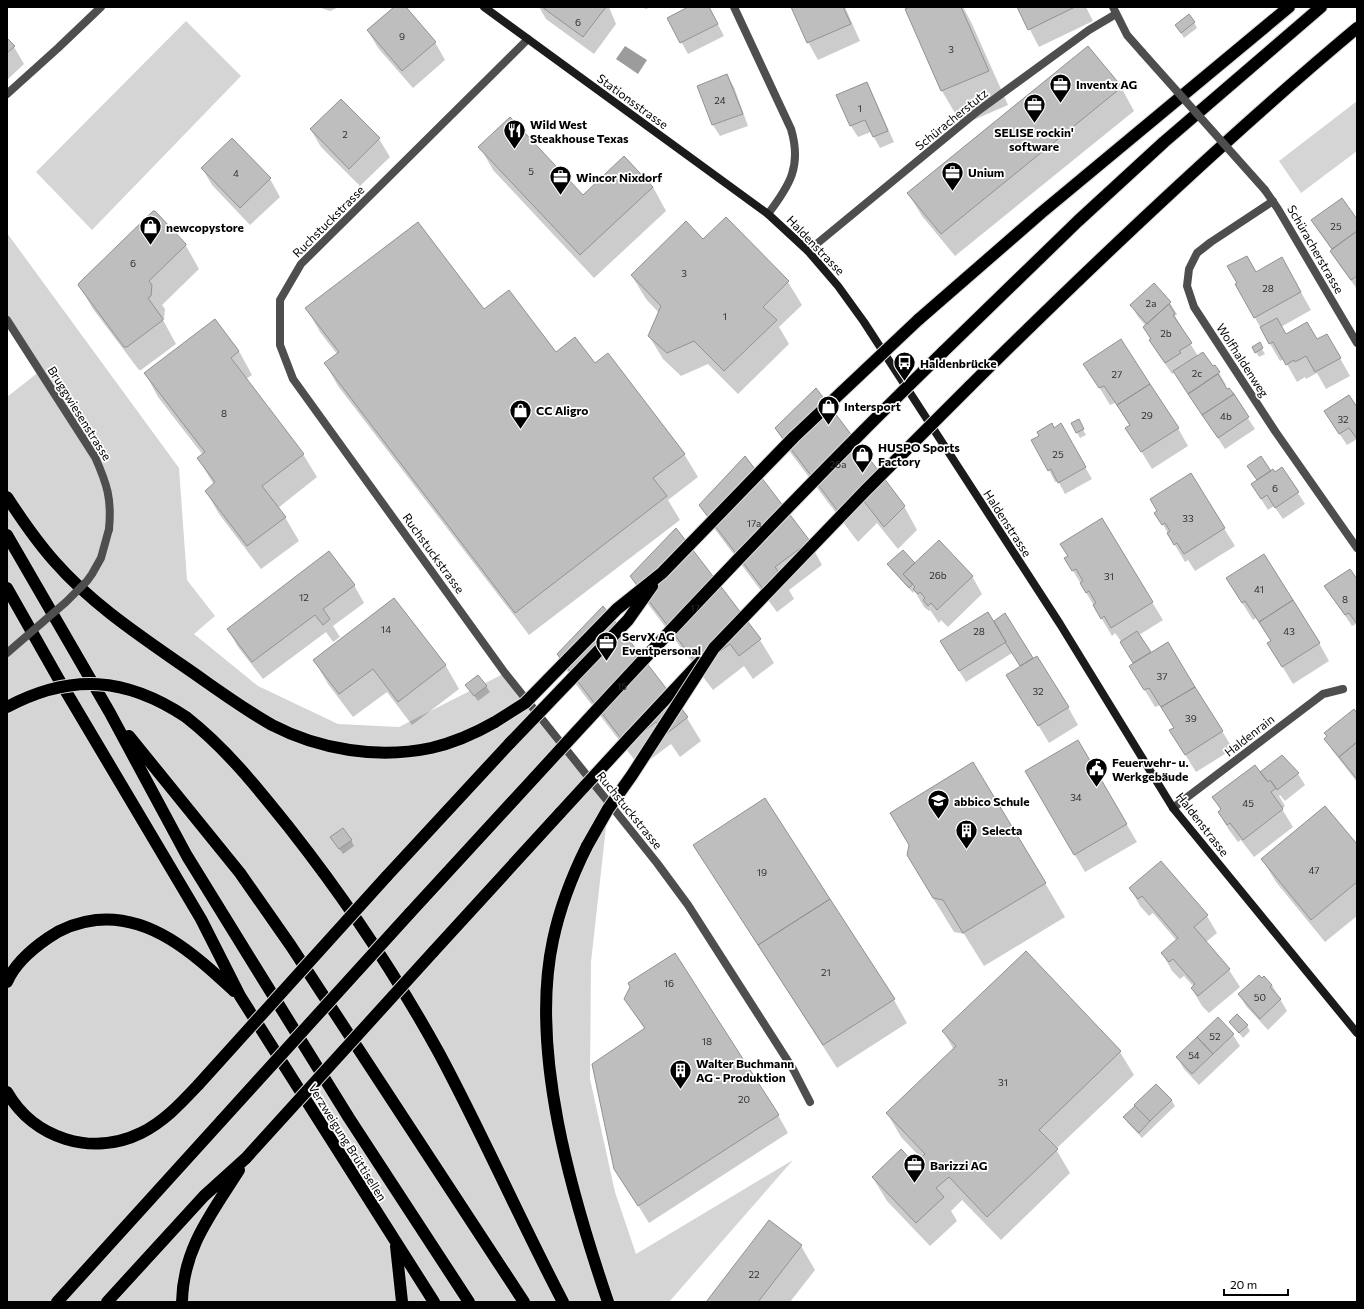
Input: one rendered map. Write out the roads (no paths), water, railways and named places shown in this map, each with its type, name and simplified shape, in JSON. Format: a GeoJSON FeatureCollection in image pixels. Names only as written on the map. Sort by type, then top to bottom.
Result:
{"type":"FeatureCollection","features":[{"type":"Feature","properties":{"kind":"highway"},"geometry":{"type":"LineString","coordinates":[[7,497],[31,534],[56,563],[92,598],[160,650],[236,703],[284,731],[312,742],[331,746],[366,752],[389,753],[415,751],[447,744],[463,738],[495,722],[525,702],[617,609],[662,572],[789,442],[918,320],[1047,208],[1289,7]]}},
{"type":"Feature","properties":{"kind":"highway"},"geometry":{"type":"LineString","coordinates":[[58,1302],[535,776],[753,542],[942,352],[1078,221],[1164,142],[1321,7]]}},
{"type":"Feature","properties":{"kind":"highway"},"geometry":{"type":"LineString","coordinates":[[107,1302],[204,1196],[246,1158],[561,812],[714,648],[860,496],[969,387],[1108,252],[1198,168],[1322,57],[1357,28]]}},
{"type":"Feature","properties":{"kind":"highway"},"geometry":{"type":"LineString","coordinates":[[7,535],[110,714],[188,856],[260,976],[349,1118],[468,1302]]}},
{"type":"Feature","properties":{"kind":"highway"},"geometry":{"type":"LineString","coordinates":[[7,1092],[19,1110],[28,1119],[49,1133],[71,1141],[96,1144],[110,1143],[126,1139],[142,1133],[169,1114],[199,1084],[386,877],[510,743],[628,620],[662,572]]}},
{"type":"Feature","properties":{"kind":"highway"},"geometry":{"type":"LineString","coordinates":[[7,588],[62,685],[201,919],[240,996]]}},
{"type":"Feature","properties":{"kind":"highway"},"geometry":{"type":"LineString","coordinates":[[608,1302],[582,1220],[562,1137],[552,1080],[547,1026],[547,990],[553,941],[565,896],[587,846],[608,809],[632,775],[714,648]]}},
{"type":"Feature","properties":{"kind":"highway"},"geometry":{"type":"LineString","coordinates":[[7,707],[31,695],[56,687],[72,684],[104,684],[122,687],[153,697],[186,717],[198,726],[230,757],[258,788],[307,850],[367,934],[409,1002],[439,1053],[563,1302]]}},
{"type":"Feature","properties":{"kind":"highway"},"geometry":{"type":"LineString","coordinates":[[110,714],[215,841],[254,892],[291,946],[524,1302]]}},
{"type":"Feature","properties":{"kind":"highway"},"geometry":{"type":"LineString","coordinates":[[7,982],[27,954],[50,936],[88,921],[114,920],[142,925],[176,942],[202,962],[240,996]]}},
{"type":"Feature","properties":{"kind":"highway","name":"Verzweigung Brüttisellen"},"geometry":{"type":"LineString","coordinates":[[240,996],[434,1302]]}},
{"type":"Feature","properties":{"kind":"highway"},"geometry":{"type":"LineString","coordinates":[[182,1302],[184,1278],[193,1247],[203,1227],[246,1158]]}},
{"type":"Feature","properties":{"kind":"highway"},"geometry":{"type":"LineString","coordinates":[[396,1243],[402,1302]]}},
{"type":"Feature","properties":{"kind":"street"},"geometry":{"type":"LineString","coordinates":[[7,94],[101,7]]}},
{"type":"Feature","properties":{"kind":"street","name":"Stationsstrasse"},"geometry":{"type":"LineString","coordinates":[[484,7],[768,214]]}},
{"type":"Feature","properties":{"kind":"street","name":"Haldenstrasse"},"geometry":{"type":"LineString","coordinates":[[734,7],[791,129],[795,143],[795,158],[792,174],[781,196],[768,214],[808,251],[838,286],[864,322],[1060,624],[1173,808],[1357,1032]]}},
{"type":"Feature","properties":{"kind":"street","name":"Schüracherstrasse"},"geometry":{"type":"LineString","coordinates":[[1114,11],[1127,35],[1265,190],[1357,343]]}},
{"type":"Feature","properties":{"kind":"street","name":"Schüracherstutz"},"geometry":{"type":"LineString","coordinates":[[808,251],[978,111],[1114,11]]}},
{"type":"Feature","properties":{"kind":"street","name":"Ruchstuckstrasse"},"geometry":{"type":"LineString","coordinates":[[528,39],[414,154],[301,264],[280,300],[280,345],[293,379],[505,673],[657,863],[688,905],[792,1069],[810,1102]]}},
{"type":"Feature","properties":{"kind":"street","name":"Wolfhaldenweg"},"geometry":{"type":"LineString","coordinates":[[1273,201],[1197,253],[1189,269],[1187,286],[1194,307],[1275,431],[1357,548]]}},
{"type":"Feature","properties":{"kind":"street","name":"Bruggwiesenstrasse"},"geometry":{"type":"LineString","coordinates":[[7,320],[95,457],[106,482],[110,505],[109,529],[101,558],[92,574],[74,594],[7,654]]}},
{"type":"Feature","properties":{"kind":"street","name":"Haldenrain"},"geometry":{"type":"LineString","coordinates":[[1173,808],[1323,694],[1344,689]]}},
{"type":"Feature","properties":{"kind":"place","name":"Inventx AG"},"geometry":{"type":"Point","coordinates":[1061,104]}},
{"type":"Feature","properties":{"kind":"place","name":"SELISE rockin' software"},"geometry":{"type":"Point","coordinates":[1034,124]}},
{"type":"Feature","properties":{"kind":"place","name":"Wild West Steakhouse Texas"},"geometry":{"type":"Point","coordinates":[515,150]}},
{"type":"Feature","properties":{"kind":"place","name":"Unium"},"geometry":{"type":"Point","coordinates":[953,192]}},
{"type":"Feature","properties":{"kind":"place","name":"Wincor Nixdorf"},"geometry":{"type":"Point","coordinates":[561,196]}},
{"type":"Feature","properties":{"kind":"place","name":"newcopystore"},"geometry":{"type":"Point","coordinates":[151,246]}},
{"type":"Feature","properties":{"kind":"place","name":"Haldenbrücke"},"geometry":{"type":"Point","coordinates":[904,382]}},
{"type":"Feature","properties":{"kind":"place","name":"Intersport"},"geometry":{"type":"Point","coordinates":[828,426]}},
{"type":"Feature","properties":{"kind":"place","name":"CC Aligro"},"geometry":{"type":"Point","coordinates":[521,430]}},
{"type":"Feature","properties":{"kind":"place","name":"HUSPO Sports Factory"},"geometry":{"type":"Point","coordinates":[863,474]}},
{"type":"Feature","properties":{"kind":"place","name":"ServX AG Eventpersonal"},"geometry":{"type":"Point","coordinates":[607,662]}},
{"type":"Feature","properties":{"kind":"place","name":"Feuerwehr- u. Werkgebäude"},"geometry":{"type":"Point","coordinates":[1097,788]}},
{"type":"Feature","properties":{"kind":"place","name":"abbico Schule"},"geometry":{"type":"Point","coordinates":[939,820]}},
{"type":"Feature","properties":{"kind":"place","name":"Selecta"},"geometry":{"type":"Point","coordinates":[967,850]}},
{"type":"Feature","properties":{"kind":"place","name":"Walter Buchmann AG - Produktion"},"geometry":{"type":"Point","coordinates":[680,1090]}},
{"type":"Feature","properties":{"kind":"place","name":"Barizzi AG"},"geometry":{"type":"Point","coordinates":[915,1184]}}]}
